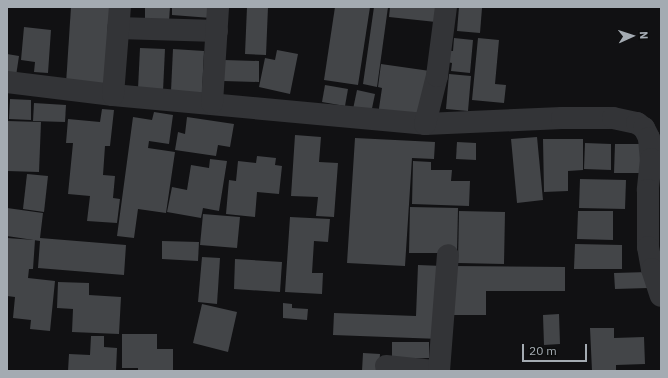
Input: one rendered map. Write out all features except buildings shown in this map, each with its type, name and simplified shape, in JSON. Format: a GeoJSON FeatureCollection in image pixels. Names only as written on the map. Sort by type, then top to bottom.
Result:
{"type":"FeatureCollection","features":[{"type":"Feature","properties":{"kind":"street"},"geometry":{"type":"LineString","coordinates":[[212,102],[218,7]]}},
{"type":"Feature","properties":{"kind":"street"},"geometry":{"type":"LineString","coordinates":[[425,124],[437,76],[446,7]]}},
{"type":"Feature","properties":{"kind":"street"},"geometry":{"type":"LineString","coordinates":[[113,95],[119,18],[217,31]]}},
{"type":"Feature","properties":{"kind":"street"},"geometry":{"type":"LineString","coordinates":[[7,82],[113,95],[212,102],[425,124],[562,118],[613,118],[637,122],[644,128],[649,138],[651,159],[648,247],[652,270],[661,296]]}},
{"type":"Feature","properties":{"kind":"street"},"geometry":{"type":"LineString","coordinates":[[438,371],[448,254]]}},
{"type":"Feature","properties":{"kind":"street"},"geometry":{"type":"LineString","coordinates":[[386,366],[434,371]]}}]}
